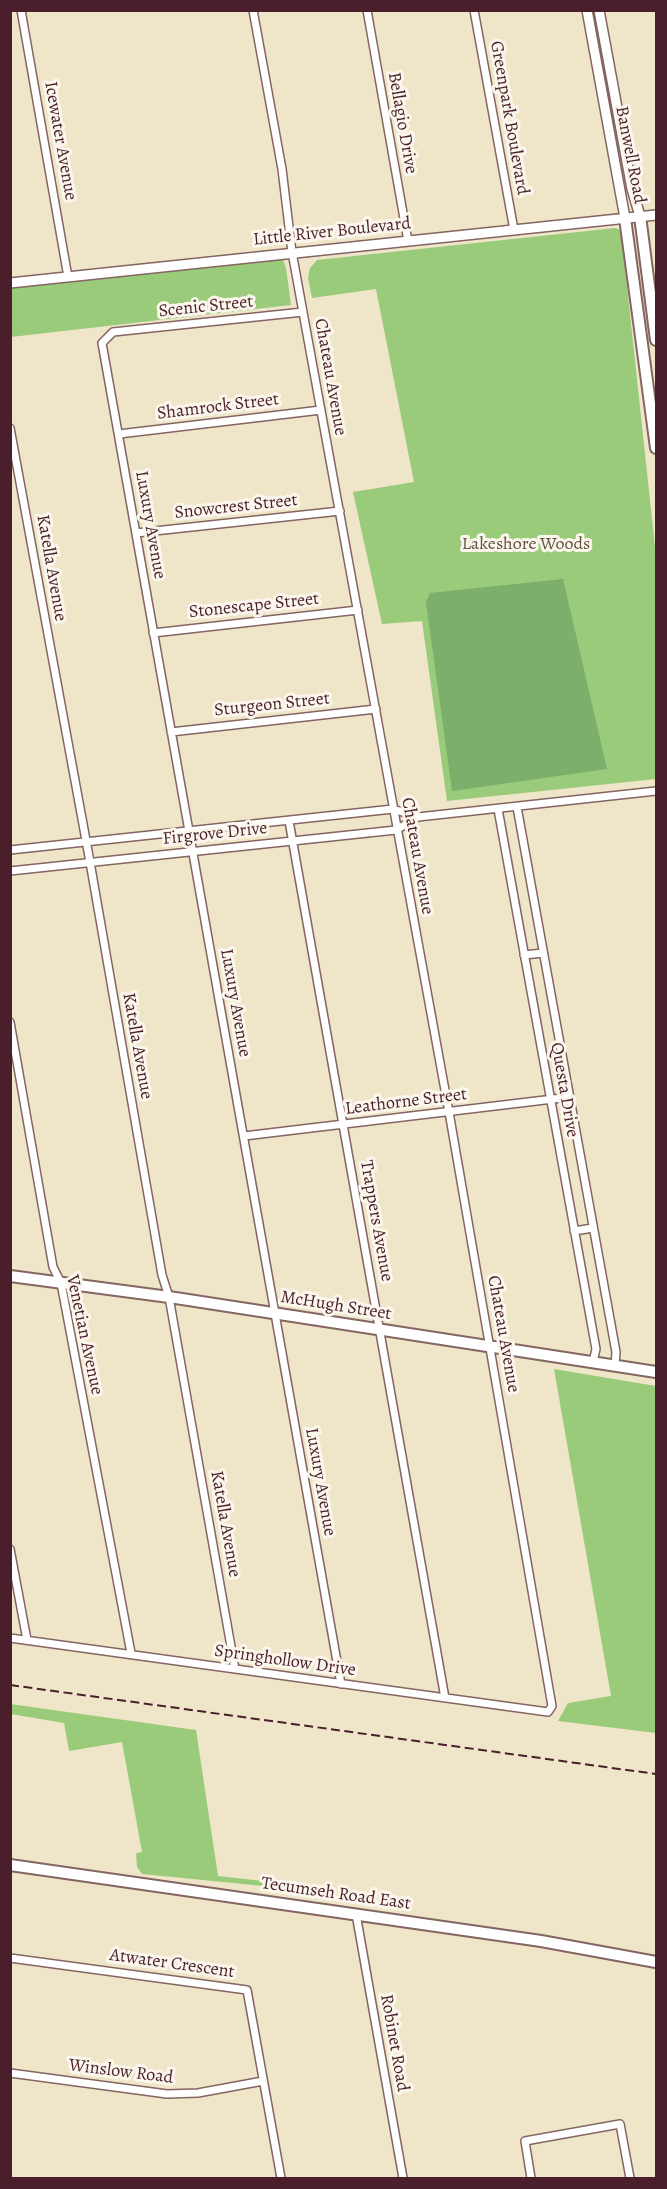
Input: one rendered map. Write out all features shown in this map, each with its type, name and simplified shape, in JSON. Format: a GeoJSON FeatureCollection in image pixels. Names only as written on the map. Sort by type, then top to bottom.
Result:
{"type":"FeatureCollection","features":[{"type":"Feature","properties":{"kind":"main road","name":"Banwell Road"},"geometry":{"type":"LineString","coordinates":[[640,216],[657,340]]}},
{"type":"Feature","properties":{"kind":"main road","name":"Banwell Road"},"geometry":{"type":"LineString","coordinates":[[625,218],[657,448]]}},
{"type":"Feature","properties":{"kind":"main road","name":"McHugh Street"},"geometry":{"type":"LineString","coordinates":[[10,1276],[169,1297],[657,1372]]}},
{"type":"Feature","properties":{"kind":"main road","name":"Tecumseh Road East"},"geometry":{"type":"LineString","coordinates":[[10,1865],[541,1941],[657,1962]]}},
{"type":"Feature","properties":{"kind":"street","name":"Icewater Avenue"},"geometry":{"type":"LineString","coordinates":[[21,10],[68,277]]}},
{"type":"Feature","properties":{"kind":"street","name":"Chateau Avenue"},"geometry":{"type":"LineString","coordinates":[[253,10],[282,169],[292,252],[449,1112],[552,1706]]}},
{"type":"Feature","properties":{"kind":"street","name":"Bellagio Drive"},"geometry":{"type":"LineString","coordinates":[[366,10],[408,241]]}},
{"type":"Feature","properties":{"kind":"street","name":"Greenpark Boulevard"},"geometry":{"type":"LineString","coordinates":[[474,10],[514,230]]}},
{"type":"Feature","properties":{"kind":"street","name":"Banwell Road"},"geometry":{"type":"LineString","coordinates":[[587,10],[625,218]]}},
{"type":"Feature","properties":{"kind":"street","name":"Banwell Road"},"geometry":{"type":"LineString","coordinates":[[599,10],[632,189],[640,216]]}},
{"type":"Feature","properties":{"kind":"street"},"geometry":{"type":"LineString","coordinates":[[598,79],[611,76]]}},
{"type":"Feature","properties":{"kind":"street","name":"Little River Boulevard"},"geometry":{"type":"LineString","coordinates":[[10,283],[657,215]]}},
{"type":"Feature","properties":{"kind":"street","name":"Scenic Street"},"geometry":{"type":"LineString","coordinates":[[113,332],[303,312]]}},
{"type":"Feature","properties":{"kind":"street","name":"Luxury Avenue"},"geometry":{"type":"LineString","coordinates":[[113,332],[102,343],[341,1684]]}},
{"type":"Feature","properties":{"kind":"street","name":"Shamrock Street"},"geometry":{"type":"LineString","coordinates":[[119,434],[321,410]]}},
{"type":"Feature","properties":{"kind":"street","name":"Katella Avenue"},"geometry":{"type":"LineString","coordinates":[[10,428],[90,862],[162,1275],[169,1297],[236,1669]]}},
{"type":"Feature","properties":{"kind":"street","name":"Snowcrest Street"},"geometry":{"type":"LineString","coordinates":[[136,533],[340,512]]}},
{"type":"Feature","properties":{"kind":"street","name":"Stonescape Street"},"geometry":{"type":"LineString","coordinates":[[153,633],[358,610]]}},
{"type":"Feature","properties":{"kind":"street","name":"Sturgeon Street"},"geometry":{"type":"LineString","coordinates":[[171,732],[376,709]]}},
{"type":"Feature","properties":{"kind":"street","name":"Firgrove Drive"},"geometry":{"type":"LineString","coordinates":[[10,850],[393,809],[418,817],[657,790]]}},
{"type":"Feature","properties":{"kind":"street","name":"Questa Drive"},"geometry":{"type":"LineString","coordinates":[[517,807],[616,1352],[615,1365]]}},
{"type":"Feature","properties":{"kind":"street","name":"Questa Drive"},"geometry":{"type":"LineString","coordinates":[[498,809],[596,1349],[593,1362]]}},
{"type":"Feature","properties":{"kind":"street","name":"Firgrove Drive"},"geometry":{"type":"LineString","coordinates":[[10,871],[396,830],[418,817]]}},
{"type":"Feature","properties":{"kind":"street","name":"Trappers Avenue"},"geometry":{"type":"LineString","coordinates":[[289,821],[446,1698]]}},
{"type":"Feature","properties":{"kind":"street"},"geometry":{"type":"LineString","coordinates":[[524,955],[543,953]]}},
{"type":"Feature","properties":{"kind":"street","name":"Venetian Avenue"},"geometry":{"type":"LineString","coordinates":[[10,1022],[53,1267],[61,1283],[130,1653]]}},
{"type":"Feature","properties":{"kind":"street","name":"Leathorne Street"},"geometry":{"type":"LineString","coordinates":[[244,1136],[570,1097]]}},
{"type":"Feature","properties":{"kind":"street"},"geometry":{"type":"LineString","coordinates":[[574,1231],[593,1228]]}},
{"type":"Feature","properties":{"kind":"street"},"geometry":{"type":"LineString","coordinates":[[10,1549],[27,1640]]}},
{"type":"Feature","properties":{"kind":"street","name":"Springhollow Drive"},"geometry":{"type":"LineString","coordinates":[[10,1638],[548,1712],[552,1706]]}},
{"type":"Feature","properties":{"kind":"street","name":"Robinet Road"},"geometry":{"type":"LineString","coordinates":[[356,1914],[403,2178]]}},
{"type":"Feature","properties":{"kind":"street","name":"Atwater Crescent"},"geometry":{"type":"LineString","coordinates":[[10,1958],[247,1990],[281,2178]]}},
{"type":"Feature","properties":{"kind":"street","name":"Winslow Road"},"geometry":{"type":"LineString","coordinates":[[10,2073],[167,2094],[198,2093],[263,2081]]}},
{"type":"Feature","properties":{"kind":"street"},"geometry":{"type":"LineString","coordinates":[[531,2178],[525,2140],[620,2124],[630,2178]]}},
{"type":"Feature","properties":{"kind":"green space","name":"Lakeshore Woods"},"geometry":{"type":"Polygon","coordinates":[[[615,228],[621,230],[656,556],[656,779],[447,801],[422,621],[382,624],[353,492],[414,482],[376,289],[312,298],[308,278],[310,268],[317,260],[615,228]]]}},
{"type":"Feature","properties":{"kind":"green space"},"geometry":{"type":"Polygon","coordinates":[[[281,254],[286,268],[291,305],[11,337],[10,283],[281,254]]]}},
{"type":"Feature","properties":{"kind":"green space"},"geometry":{"type":"Polygon","coordinates":[[[563,579],[607,769],[452,791],[426,602],[430,593],[563,579]]]}},
{"type":"Feature","properties":{"kind":"green space"},"geometry":{"type":"Polygon","coordinates":[[[554,1369],[656,1386],[656,1733],[558,1721],[568,1703],[611,1696],[554,1369]]]}},
{"type":"Feature","properties":{"kind":"green space"},"geometry":{"type":"Polygon","coordinates":[[[10,1704],[196,1730],[218,1876],[272,1882],[273,1887],[142,1874],[137,1867],[136,1853],[142,1852],[122,1742],[69,1751],[64,1723],[11,1714],[10,1704]]]}},
{"type":"Feature","properties":{"kind":"railway"},"geometry":{"type":"LineString","coordinates":[[10,1685],[656,1774]]}}]}
